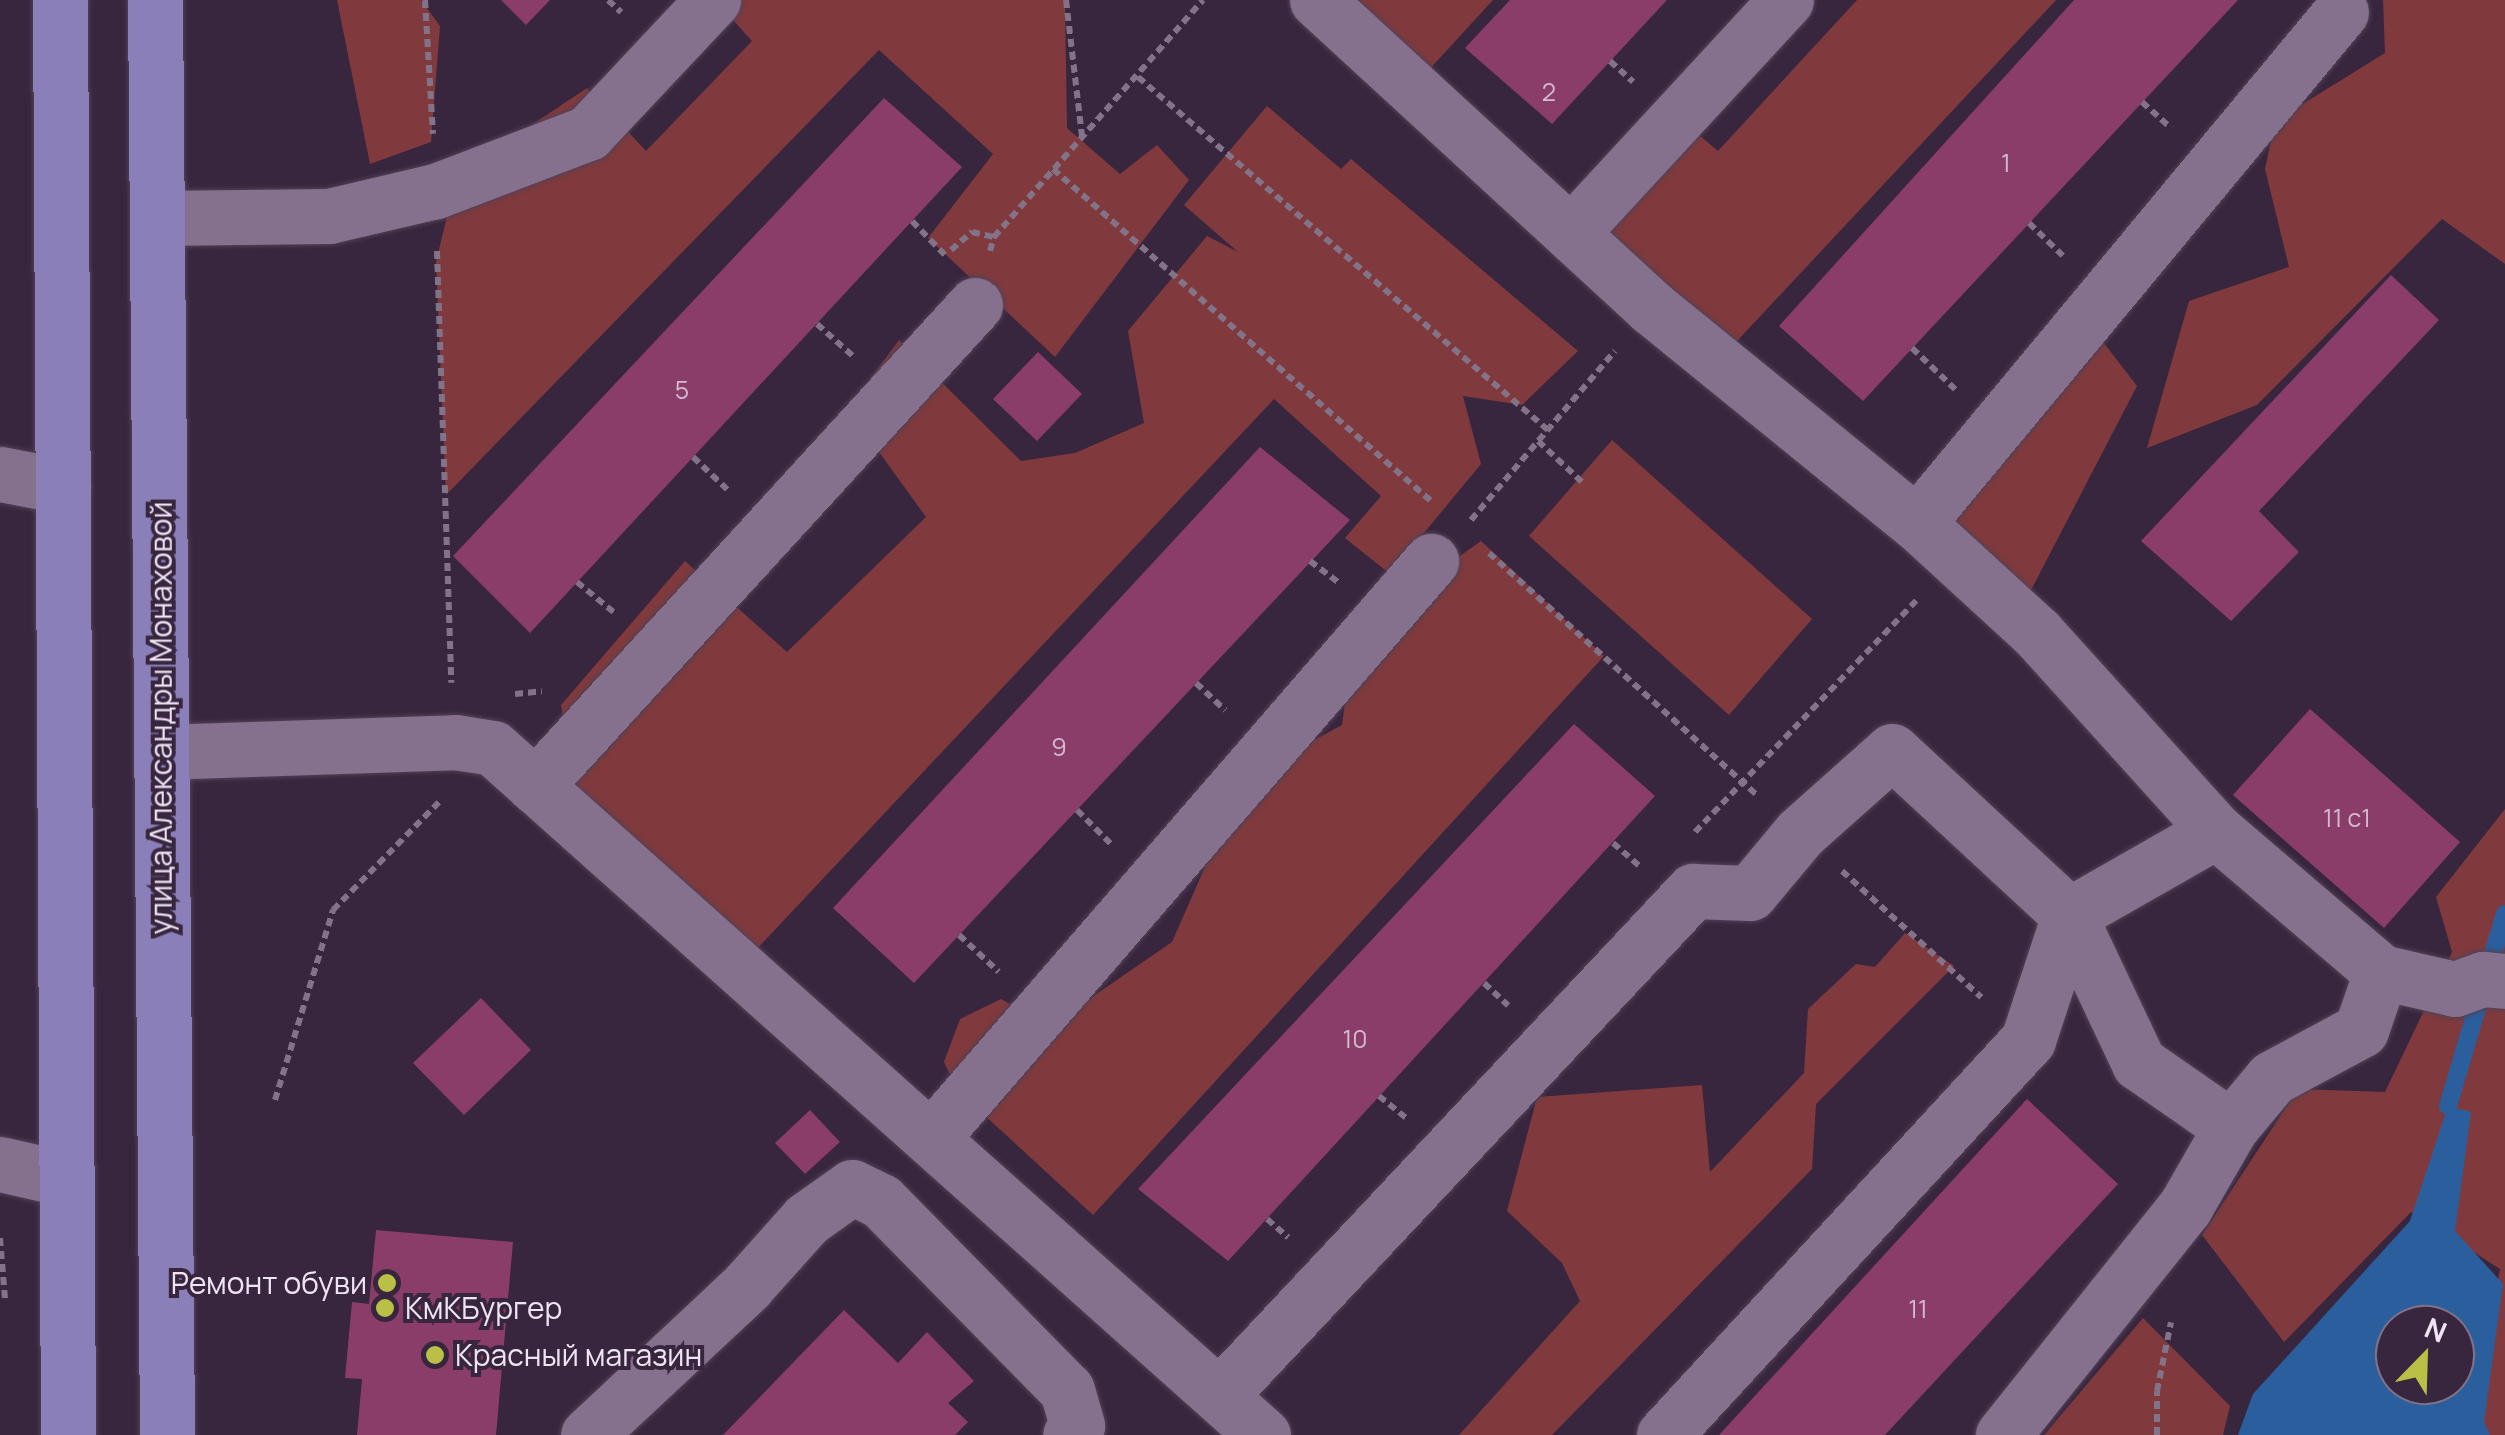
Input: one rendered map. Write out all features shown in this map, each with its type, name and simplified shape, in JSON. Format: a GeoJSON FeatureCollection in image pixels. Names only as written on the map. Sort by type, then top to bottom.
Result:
{"type":"FeatureCollection","features":[{"type":"Feature","properties":{"kind":"main road"},"geometry":{"type":"LineString","coordinates":[[60,0],[68,1435]]}},
{"type":"Feature","properties":{"kind":"main road","name":"улица Александры Монаховой"},"geometry":{"type":"LineString","coordinates":[[155,0],[167,1435]]}},
{"type":"Feature","properties":{"kind":"street"},"geometry":{"type":"LineString","coordinates":[[156,218],[329,216],[436,191],[588,133],[712,0]]}},
{"type":"Feature","properties":{"kind":"street"},"geometry":{"type":"LineString","coordinates":[[1317,0],[1652,308],[1917,523],[2037,634],[2216,831],[2381,972],[2455,989],[2505,981]]}},
{"type":"Feature","properties":{"kind":"street"},"geometry":{"type":"LineString","coordinates":[[1571,233],[1786,0]]}},
{"type":"Feature","properties":{"kind":"street"},"geometry":{"type":"LineString","coordinates":[[1917,523],[2341,12]]}},
{"type":"Feature","properties":{"kind":"street"},"geometry":{"type":"LineString","coordinates":[[535,786],[975,305]]}},
{"type":"Feature","properties":{"kind":"street"},"geometry":{"type":"LineString","coordinates":[[0,474],[62,486]]}},
{"type":"Feature","properties":{"kind":"street"},"geometry":{"type":"LineString","coordinates":[[932,1136],[1447,545]]}},
{"type":"Feature","properties":{"kind":"street"},"geometry":{"type":"LineString","coordinates":[[161,752],[474,745],[535,786],[1263,1435]]}},
{"type":"Feature","properties":{"kind":"street"},"geometry":{"type":"LineString","coordinates":[[1220,1394],[1693,891],[1750,893],[1800,833],[1892,751],[2069,915],[2139,1063],[2230,1127]]}},
{"type":"Feature","properties":{"kind":"street"},"geometry":{"type":"LineString","coordinates":[[1664,1435],[2028,1040],[2069,915],[2216,831]]}},
{"type":"Feature","properties":{"kind":"street"},"geometry":{"type":"LineString","coordinates":[[2003,1435],[2185,1207],[2230,1127],[2272,1078],[2361,1030],[2381,972]]}},
{"type":"Feature","properties":{"kind":"street"},"geometry":{"type":"LineString","coordinates":[[0,1164],[66,1179]]}},
{"type":"Feature","properties":{"kind":"street"},"geometry":{"type":"LineString","coordinates":[[588,1435],[747,1286],[807,1218],[852,1186],[881,1201],[1067,1390],[1077,1426],[1070,1435]]}},
{"type":"Feature","properties":{"kind":"path"},"geometry":{"type":"LineString","coordinates":[[275,1100],[333,910],[474,745],[426,0]]}},
{"type":"Feature","properties":{"kind":"path"},"geometry":{"type":"LineString","coordinates":[[608,0],[626,16]]}},
{"type":"Feature","properties":{"kind":"path"},"geometry":{"type":"LineString","coordinates":[[1066,0],[1082,136]]}},
{"type":"Feature","properties":{"kind":"path"},"geometry":{"type":"LineString","coordinates":[[975,305],[994,237],[1203,0]]}},
{"type":"Feature","properties":{"kind":"path"},"geometry":{"type":"LineString","coordinates":[[1138,77],[1548,430]]}},
{"type":"Feature","properties":{"kind":"path"},"geometry":{"type":"LineString","coordinates":[[2142,102],[2186,142]]}},
{"type":"Feature","properties":{"kind":"path"},"geometry":{"type":"LineString","coordinates":[[1054,169],[1447,545],[1800,833],[2028,1040]]}},
{"type":"Feature","properties":{"kind":"path"},"geometry":{"type":"LineString","coordinates":[[912,221],[945,255]]}},
{"type":"Feature","properties":{"kind":"path"},"geometry":{"type":"LineString","coordinates":[[2029,223],[2074,268]]}},
{"type":"Feature","properties":{"kind":"path"},"geometry":{"type":"LineString","coordinates":[[933,268],[972,232],[994,237]]}},
{"type":"Feature","properties":{"kind":"path"},"geometry":{"type":"LineString","coordinates":[[1447,545],[1652,308]]}},
{"type":"Feature","properties":{"kind":"path"},"geometry":{"type":"LineString","coordinates":[[818,324],[855,358]]}},
{"type":"Feature","properties":{"kind":"path"},"geometry":{"type":"LineString","coordinates":[[842,372],[865,346]]}},
{"type":"Feature","properties":{"kind":"path"},"geometry":{"type":"LineString","coordinates":[[1912,348],[1961,394]]}},
{"type":"Feature","properties":{"kind":"path"},"geometry":{"type":"LineString","coordinates":[[1948,408],[1973,380]]}},
{"type":"Feature","properties":{"kind":"path"},"geometry":{"type":"LineString","coordinates":[[1538,441],[1582,482]]}},
{"type":"Feature","properties":{"kind":"path"},"geometry":{"type":"LineString","coordinates":[[693,457],[734,495]]}},
{"type":"Feature","properties":{"kind":"path"},"geometry":{"type":"LineString","coordinates":[[722,508],[746,482]]}},
{"type":"Feature","properties":{"kind":"path"},"geometry":{"type":"LineString","coordinates":[[1310,562],[1348,590]]}},
{"type":"Feature","properties":{"kind":"path"},"geometry":{"type":"LineString","coordinates":[[1693,834],[1955,562]]}},
{"type":"Feature","properties":{"kind":"path"},"geometry":{"type":"LineString","coordinates":[[578,582],[621,618]]}},
{"type":"Feature","properties":{"kind":"path"},"geometry":{"type":"LineString","coordinates":[[610,631],[634,605]]}},
{"type":"Feature","properties":{"kind":"path"},"geometry":{"type":"LineString","coordinates":[[507,695],[543,691],[559,680]]}},
{"type":"Feature","properties":{"kind":"path"},"geometry":{"type":"LineString","coordinates":[[1196,683],[1234,718]]}},
{"type":"Feature","properties":{"kind":"path"},"geometry":{"type":"LineString","coordinates":[[1077,810],[1114,847]]}},
{"type":"Feature","properties":{"kind":"path"},"geometry":{"type":"LineString","coordinates":[[1102,859],[1127,832]]}},
{"type":"Feature","properties":{"kind":"path"},"geometry":{"type":"LineString","coordinates":[[1612,843],[1654,877]]}},
{"type":"Feature","properties":{"kind":"path"},"geometry":{"type":"LineString","coordinates":[[959,934],[1000,973]]}},
{"type":"Feature","properties":{"kind":"path"},"geometry":{"type":"LineString","coordinates":[[990,984],[1010,960]]}},
{"type":"Feature","properties":{"kind":"shaded area"},"geometry":{"type":"Polygon","coordinates":[[[337,0],[421,0],[440,26],[431,142],[370,164],[337,0]]]}},
{"type":"Feature","properties":{"kind":"shaded area"},"geometry":{"type":"Polygon","coordinates":[[[715,0],[1065,0],[1067,128],[1120,174],[1157,145],[1189,180],[1055,357],[928,238],[993,154],[879,50],[446,495],[436,262],[457,175],[587,88],[646,151],[752,41],[715,0]]]}},
{"type":"Feature","properties":{"kind":"shaded area"},"geometry":{"type":"Polygon","coordinates":[[[1324,0],[1493,0],[1415,85],[1324,0]]]}},
{"type":"Feature","properties":{"kind":"shaded area"},"geometry":{"type":"Polygon","coordinates":[[[1857,0],[2056,0],[1724,355],[1594,231],[1680,119],[1718,151],[1857,0]]]}},
{"type":"Feature","properties":{"kind":"shaded area"},"geometry":{"type":"Polygon","coordinates":[[[2383,0],[2505,0],[2505,264],[2442,219],[2257,405],[2147,448],[2189,301],[2289,267],[2265,169],[2275,121],[2385,53],[2383,0]]]}},
{"type":"Feature","properties":{"kind":"shaded area"},"geometry":{"type":"Polygon","coordinates":[[[1267,106],[1341,169],[1351,159],[1578,351],[1522,405],[1463,396],[1481,464],[1390,574],[1345,538],[1381,496],[1274,399],[737,970],[577,806],[561,705],[685,561],[787,652],[926,517],[848,409],[899,340],[1021,461],[1075,453],[1144,423],[1128,331],[1207,236],[1238,252],[1184,205],[1267,106]]]}},
{"type":"Feature","properties":{"kind":"shaded area"},"geometry":{"type":"Polygon","coordinates":[[[2100,338],[2137,386],[2016,619],[1908,522],[2100,338]]]}},
{"type":"Feature","properties":{"kind":"shaded area"},"geometry":{"type":"Polygon","coordinates":[[[1612,440],[1812,619],[1729,715],[1529,536],[1612,440]]]}},
{"type":"Feature","properties":{"kind":"shaded area"},"geometry":{"type":"Polygon","coordinates":[[[1481,541],[1604,656],[1093,1215],[958,1091],[944,1062],[960,1019],[1001,999],[1050,1026],[1172,942],[1244,778],[1342,725],[1358,608],[1436,573],[1481,541]]]}},
{"type":"Feature","properties":{"kind":"shaded area"},"geometry":{"type":"Polygon","coordinates":[[[2505,809],[2505,1435],[2472,1435],[2500,1269],[2411,1212],[2284,1342],[2202,1235],[2298,1089],[2385,1092],[2452,952],[2436,897],[2505,809]]]}},
{"type":"Feature","properties":{"kind":"shaded area"},"geometry":{"type":"Polygon","coordinates":[[[1905,933],[1954,966],[1816,1104],[1812,1169],[1552,1435],[1459,1435],[1580,1301],[1562,1263],[1507,1211],[1537,1097],[1702,1085],[1710,1172],[1804,1073],[1808,1009],[1856,964],[1875,967],[1905,933]]]}},
{"type":"Feature","properties":{"kind":"shaded area"},"geometry":{"type":"Polygon","coordinates":[[[2143,1318],[2230,1406],[2223,1435],[2044,1435],[2143,1318]]]}},
{"type":"Feature","properties":{"kind":"water"},"geometry":{"type":"Polygon","coordinates":[[[2448,1106],[2471,1112],[2455,1231],[2503,1284],[2484,1422],[2490,1435],[2238,1435],[2253,1394],[2410,1221],[2448,1106]]]}},
{"type":"Feature","properties":{"kind":"building"},"geometry":{"type":"Polygon","coordinates":[[[501,0],[550,0],[526,25],[501,0]]]}},
{"type":"Feature","properties":{"kind":"building"},"geometry":{"type":"Polygon","coordinates":[[[1510,0],[1667,0],[1552,124],[1465,48],[1510,0]]]}},
{"type":"Feature","properties":{"kind":"building"},"geometry":{"type":"Polygon","coordinates":[[[2074,0],[2238,0],[1863,401],[1779,326],[2074,0]]]}},
{"type":"Feature","properties":{"kind":"building"},"geometry":{"type":"Polygon","coordinates":[[[884,98],[962,167],[530,633],[453,556],[884,98]]]}},
{"type":"Feature","properties":{"kind":"building"},"geometry":{"type":"Polygon","coordinates":[[[2391,275],[2439,320],[2259,511],[2299,552],[2231,621],[2141,541],[2391,275]]]}},
{"type":"Feature","properties":{"kind":"building"},"geometry":{"type":"Polygon","coordinates":[[[1038,352],[1082,394],[1037,441],[993,399],[1038,352]]]}},
{"type":"Feature","properties":{"kind":"building"},"geometry":{"type":"Polygon","coordinates":[[[1260,447],[1350,520],[914,983],[833,908],[1260,447]]]}},
{"type":"Feature","properties":{"kind":"building"},"geometry":{"type":"Polygon","coordinates":[[[2310,709],[2460,842],[2384,928],[2233,795],[2310,709]]]}},
{"type":"Feature","properties":{"kind":"building"},"geometry":{"type":"Polygon","coordinates":[[[1574,724],[1655,796],[1228,1261],[1138,1189],[1574,724]]]}},
{"type":"Feature","properties":{"kind":"building"},"geometry":{"type":"Polygon","coordinates":[[[481,998],[531,1050],[464,1115],[413,1063],[481,998]]]}},
{"type":"Feature","properties":{"kind":"building"},"geometry":{"type":"Polygon","coordinates":[[[2027,1099],[2118,1184],[1885,1435],[1719,1435],[2027,1099]]]}},
{"type":"Feature","properties":{"kind":"building"},"geometry":{"type":"Polygon","coordinates":[[[810,1110],[840,1142],[805,1174],[775,1143],[810,1110]]]}},
{"type":"Feature","properties":{"kind":"building"},"geometry":{"type":"Polygon","coordinates":[[[376,1230],[513,1242],[496,1435],[357,1435],[362,1379],[345,1378],[352,1302],[369,1304],[376,1230]]]}},
{"type":"Feature","properties":{"kind":"building"},"geometry":{"type":"Polygon","coordinates":[[[844,1310],[898,1363],[927,1332],[974,1381],[948,1403],[968,1422],[955,1435],[723,1435],[844,1310]]]}},
{"type":"Feature","properties":{"kind":"waterway"},"geometry":{"type":"LineString","coordinates":[[2448,1106],[2505,914]]}},
{"type":"Feature","properties":{"kind":"place","name":"Ремонт обуви"},"geometry":{"type":"Point","coordinates":[387,1283]}},
{"type":"Feature","properties":{"kind":"place","name":"КмКБургер"},"geometry":{"type":"Point","coordinates":[385,1308]}},
{"type":"Feature","properties":{"kind":"place","name":"Красный магазин"},"geometry":{"type":"Point","coordinates":[435,1355]}}]}
